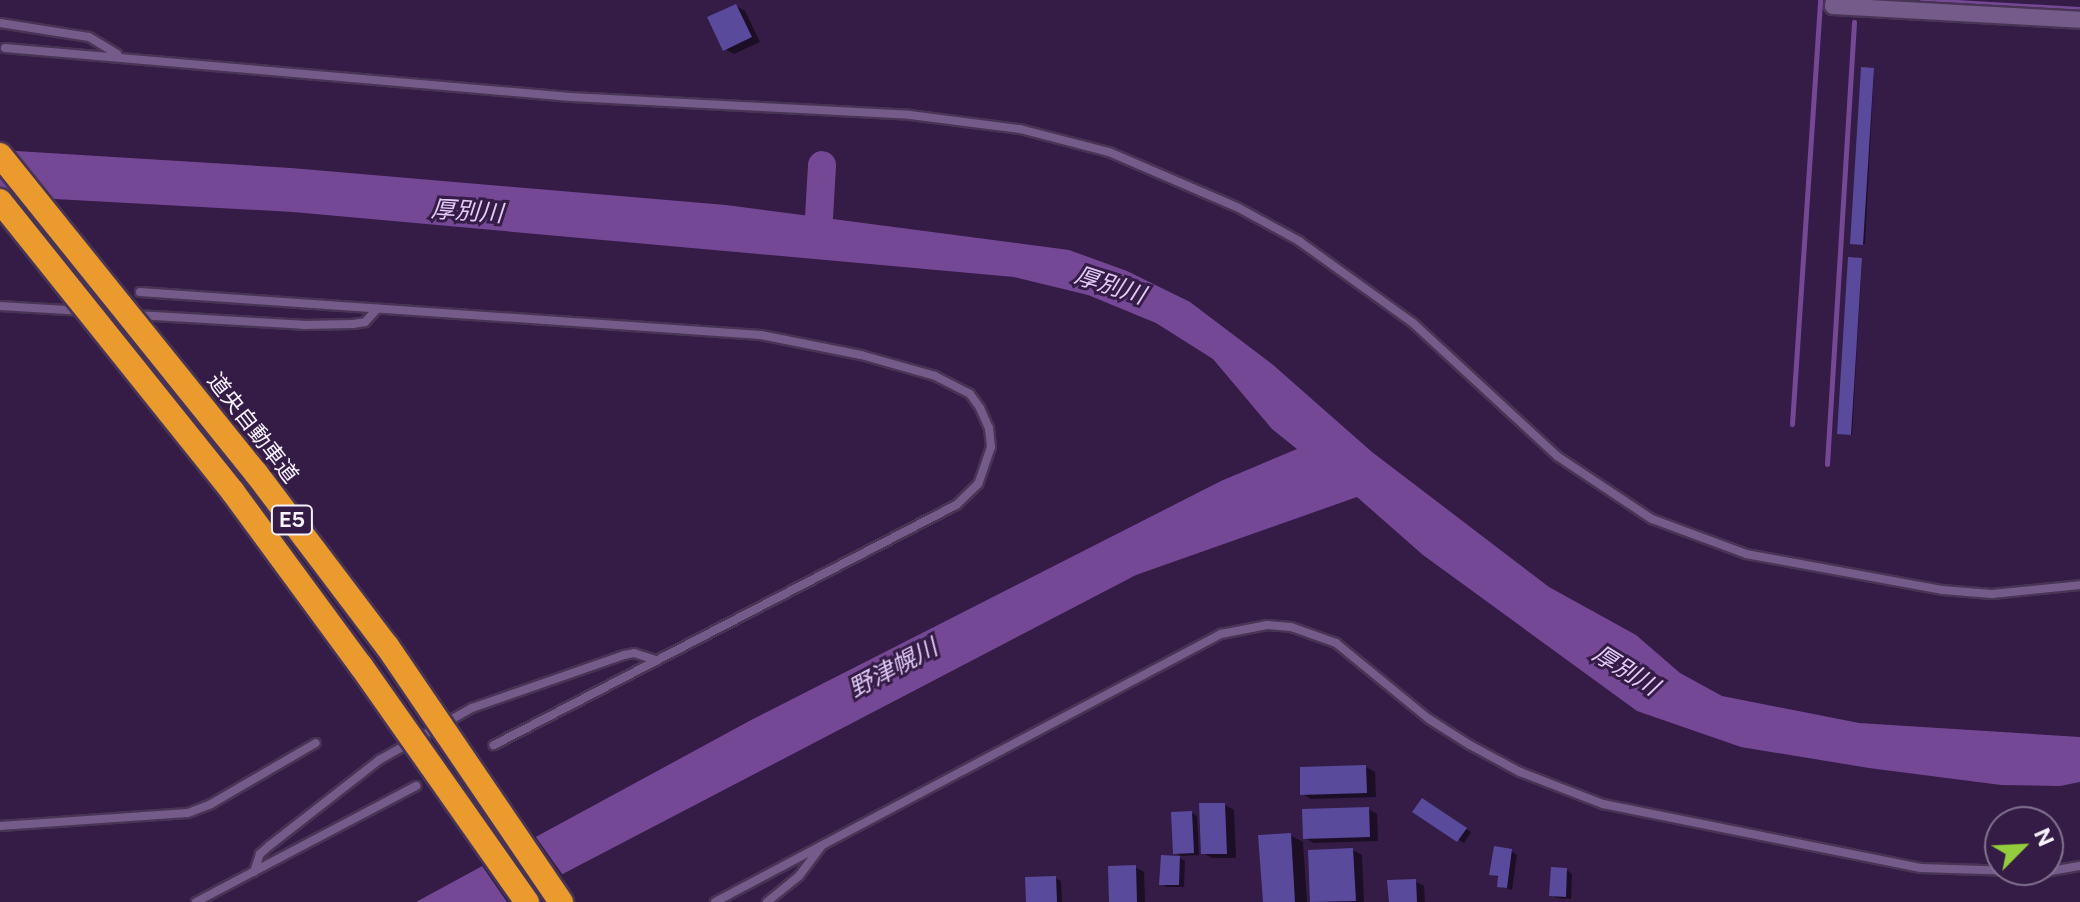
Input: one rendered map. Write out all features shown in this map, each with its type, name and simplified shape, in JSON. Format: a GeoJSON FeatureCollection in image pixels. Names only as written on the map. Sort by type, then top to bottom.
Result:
{"type":"FeatureCollection","features":[{"type":"Feature","properties":{"kind":"highway","name":"道央自動車道"},"geometry":{"type":"LineString","coordinates":[[0,155],[119,299],[349,597],[561,902]]}},
{"type":"Feature","properties":{"kind":"highway","name":"E5"},"geometry":{"type":"LineString","coordinates":[[0,201],[233,492],[371,679],[527,902]]}},
{"type":"Feature","properties":{"kind":"street"},"geometry":{"type":"LineString","coordinates":[[1834,0],[1833,6],[2080,20]]}},
{"type":"Feature","properties":{"kind":"lane"},"geometry":{"type":"LineString","coordinates":[[0,23],[89,37],[122,57]]}},
{"type":"Feature","properties":{"kind":"lane"},"geometry":{"type":"LineString","coordinates":[[5,48],[571,97],[910,115],[1020,129],[1109,152],[1237,207],[1299,241],[1355,278],[1413,323],[1557,456],[1652,519],[1746,554],[1942,590],[1992,594],[2080,585]]}},
{"type":"Feature","properties":{"kind":"lane"},"geometry":{"type":"LineString","coordinates":[[140,292],[761,335],[861,355],[935,376],[970,394],[989,428],[991,447],[978,484],[956,505],[494,745]]}},
{"type":"Feature","properties":{"kind":"lane"},"geometry":{"type":"LineString","coordinates":[[0,306],[104,313]]}},
{"type":"Feature","properties":{"kind":"lane"},"geometry":{"type":"LineString","coordinates":[[120,314],[316,325],[365,322],[377,309]]}},
{"type":"Feature","properties":{"kind":"lane"},"geometry":{"type":"LineString","coordinates":[[715,902],[1221,634],[1267,625],[1291,627],[1336,643],[1429,719],[1470,745],[1520,772],[1603,804],[1921,868],[2045,872],[2080,866]]}},
{"type":"Feature","properties":{"kind":"lane"},"geometry":{"type":"LineString","coordinates":[[254,872],[260,854],[379,760],[472,708],[624,655],[634,653],[656,660]]}},
{"type":"Feature","properties":{"kind":"lane"},"geometry":{"type":"LineString","coordinates":[[0,826],[188,813],[211,804],[316,743]]}},
{"type":"Feature","properties":{"kind":"lane"},"geometry":{"type":"LineString","coordinates":[[196,902],[416,786]]}},
{"type":"Feature","properties":{"kind":"lane"},"geometry":{"type":"LineString","coordinates":[[767,902],[799,876],[824,842]]}},
{"type":"Feature","properties":{"kind":"water"},"geometry":{"type":"Polygon","coordinates":[[[0,150],[291,168],[726,205],[1069,250],[1127,271],[1190,302],[1272,364],[1372,452],[1549,587],[1636,635],[1680,673],[1722,696],[1859,723],[2080,737],[2080,782],[2060,786],[2001,785],[1869,768],[1741,747],[1637,711],[1423,555],[1357,497],[1136,575],[509,902],[416,902],[753,719],[1221,481],[1297,449],[1272,429],[1213,359],[1156,323],[1088,295],[1014,277],[293,212],[0,196],[0,150]]]}},
{"type":"Feature","properties":{"kind":"pier"},"geometry":{"type":"Polygon","coordinates":[[[533,833],[565,878],[518,902],[507,902],[480,863],[533,833]]]}},
{"type":"Feature","properties":{"kind":"building"},"geometry":{"type":"Polygon","coordinates":[[[736,4],[752,37],[723,51],[707,17],[736,4]]]}},
{"type":"Feature","properties":{"kind":"building"},"geometry":{"type":"Polygon","coordinates":[[[1861,67],[1874,68],[1863,245],[1850,244],[1861,67]]]}},
{"type":"Feature","properties":{"kind":"building"},"geometry":{"type":"Polygon","coordinates":[[[1848,257],[1862,258],[1851,435],[1837,434],[1848,257]]]}},
{"type":"Feature","properties":{"kind":"building"},"geometry":{"type":"Polygon","coordinates":[[[1366,765],[1367,793],[1300,795],[1300,767],[1366,765]]]}},
{"type":"Feature","properties":{"kind":"building"},"geometry":{"type":"Polygon","coordinates":[[[1422,798],[1467,828],[1457,842],[1412,812],[1422,798]]]}},
{"type":"Feature","properties":{"kind":"building"},"geometry":{"type":"Polygon","coordinates":[[[1199,803],[1225,803],[1227,854],[1201,854],[1199,803]]]}},
{"type":"Feature","properties":{"kind":"building"},"geometry":{"type":"Polygon","coordinates":[[[1369,807],[1370,837],[1303,839],[1302,809],[1369,807]]]}},
{"type":"Feature","properties":{"kind":"building"},"geometry":{"type":"Polygon","coordinates":[[[1192,811],[1194,853],[1173,854],[1171,812],[1192,811]]]}},
{"type":"Feature","properties":{"kind":"building"},"geometry":{"type":"Polygon","coordinates":[[[1291,833],[1295,902],[1263,902],[1258,835],[1291,833]]]}},
{"type":"Feature","properties":{"kind":"building"},"geometry":{"type":"Polygon","coordinates":[[[1494,846],[1512,849],[1507,888],[1497,887],[1498,876],[1489,875],[1494,846]]]}},
{"type":"Feature","properties":{"kind":"building"},"geometry":{"type":"Polygon","coordinates":[[[1353,848],[1356,901],[1310,902],[1308,850],[1353,848]]]}},
{"type":"Feature","properties":{"kind":"building"},"geometry":{"type":"Polygon","coordinates":[[[1161,855],[1180,856],[1179,885],[1159,885],[1161,855]]]}},
{"type":"Feature","properties":{"kind":"building"},"geometry":{"type":"Polygon","coordinates":[[[1136,865],[1137,902],[1109,902],[1108,866],[1136,865]]]}},
{"type":"Feature","properties":{"kind":"building"},"geometry":{"type":"Polygon","coordinates":[[[1551,867],[1567,868],[1566,897],[1549,896],[1551,867]]]}},
{"type":"Feature","properties":{"kind":"building"},"geometry":{"type":"Polygon","coordinates":[[[1056,876],[1057,902],[1026,902],[1025,877],[1056,876]]]}},
{"type":"Feature","properties":{"kind":"building"},"geometry":{"type":"Polygon","coordinates":[[[1416,879],[1417,902],[1389,902],[1387,880],[1416,879]]]}},
{"type":"Feature","properties":{"kind":"waterway"},"geometry":{"type":"LineString","coordinates":[[1792,424],[1820,0]]}},
{"type":"Feature","properties":{"kind":"waterway"},"geometry":{"type":"LineString","coordinates":[[1922,0],[2080,9]]}},
{"type":"Feature","properties":{"kind":"waterway"},"geometry":{"type":"LineString","coordinates":[[1827,464],[1854,22]]}},
{"type":"Feature","properties":{"kind":"waterway"},"geometry":{"type":"LineString","coordinates":[[818,235],[822,165]]}},
{"type":"Feature","properties":{"kind":"water label","name":"厚別川"},"geometry":{"type":"Point","coordinates":[467,211]}},
{"type":"Feature","properties":{"kind":"water label","name":"厚別川"},"geometry":{"type":"Point","coordinates":[1110,285]}},
{"type":"Feature","properties":{"kind":"water label","name":"野津幌川"},"geometry":{"type":"Point","coordinates":[893,668]}},
{"type":"Feature","properties":{"kind":"water label","name":"厚別川"},"geometry":{"type":"Point","coordinates":[1626,670]}}]}
